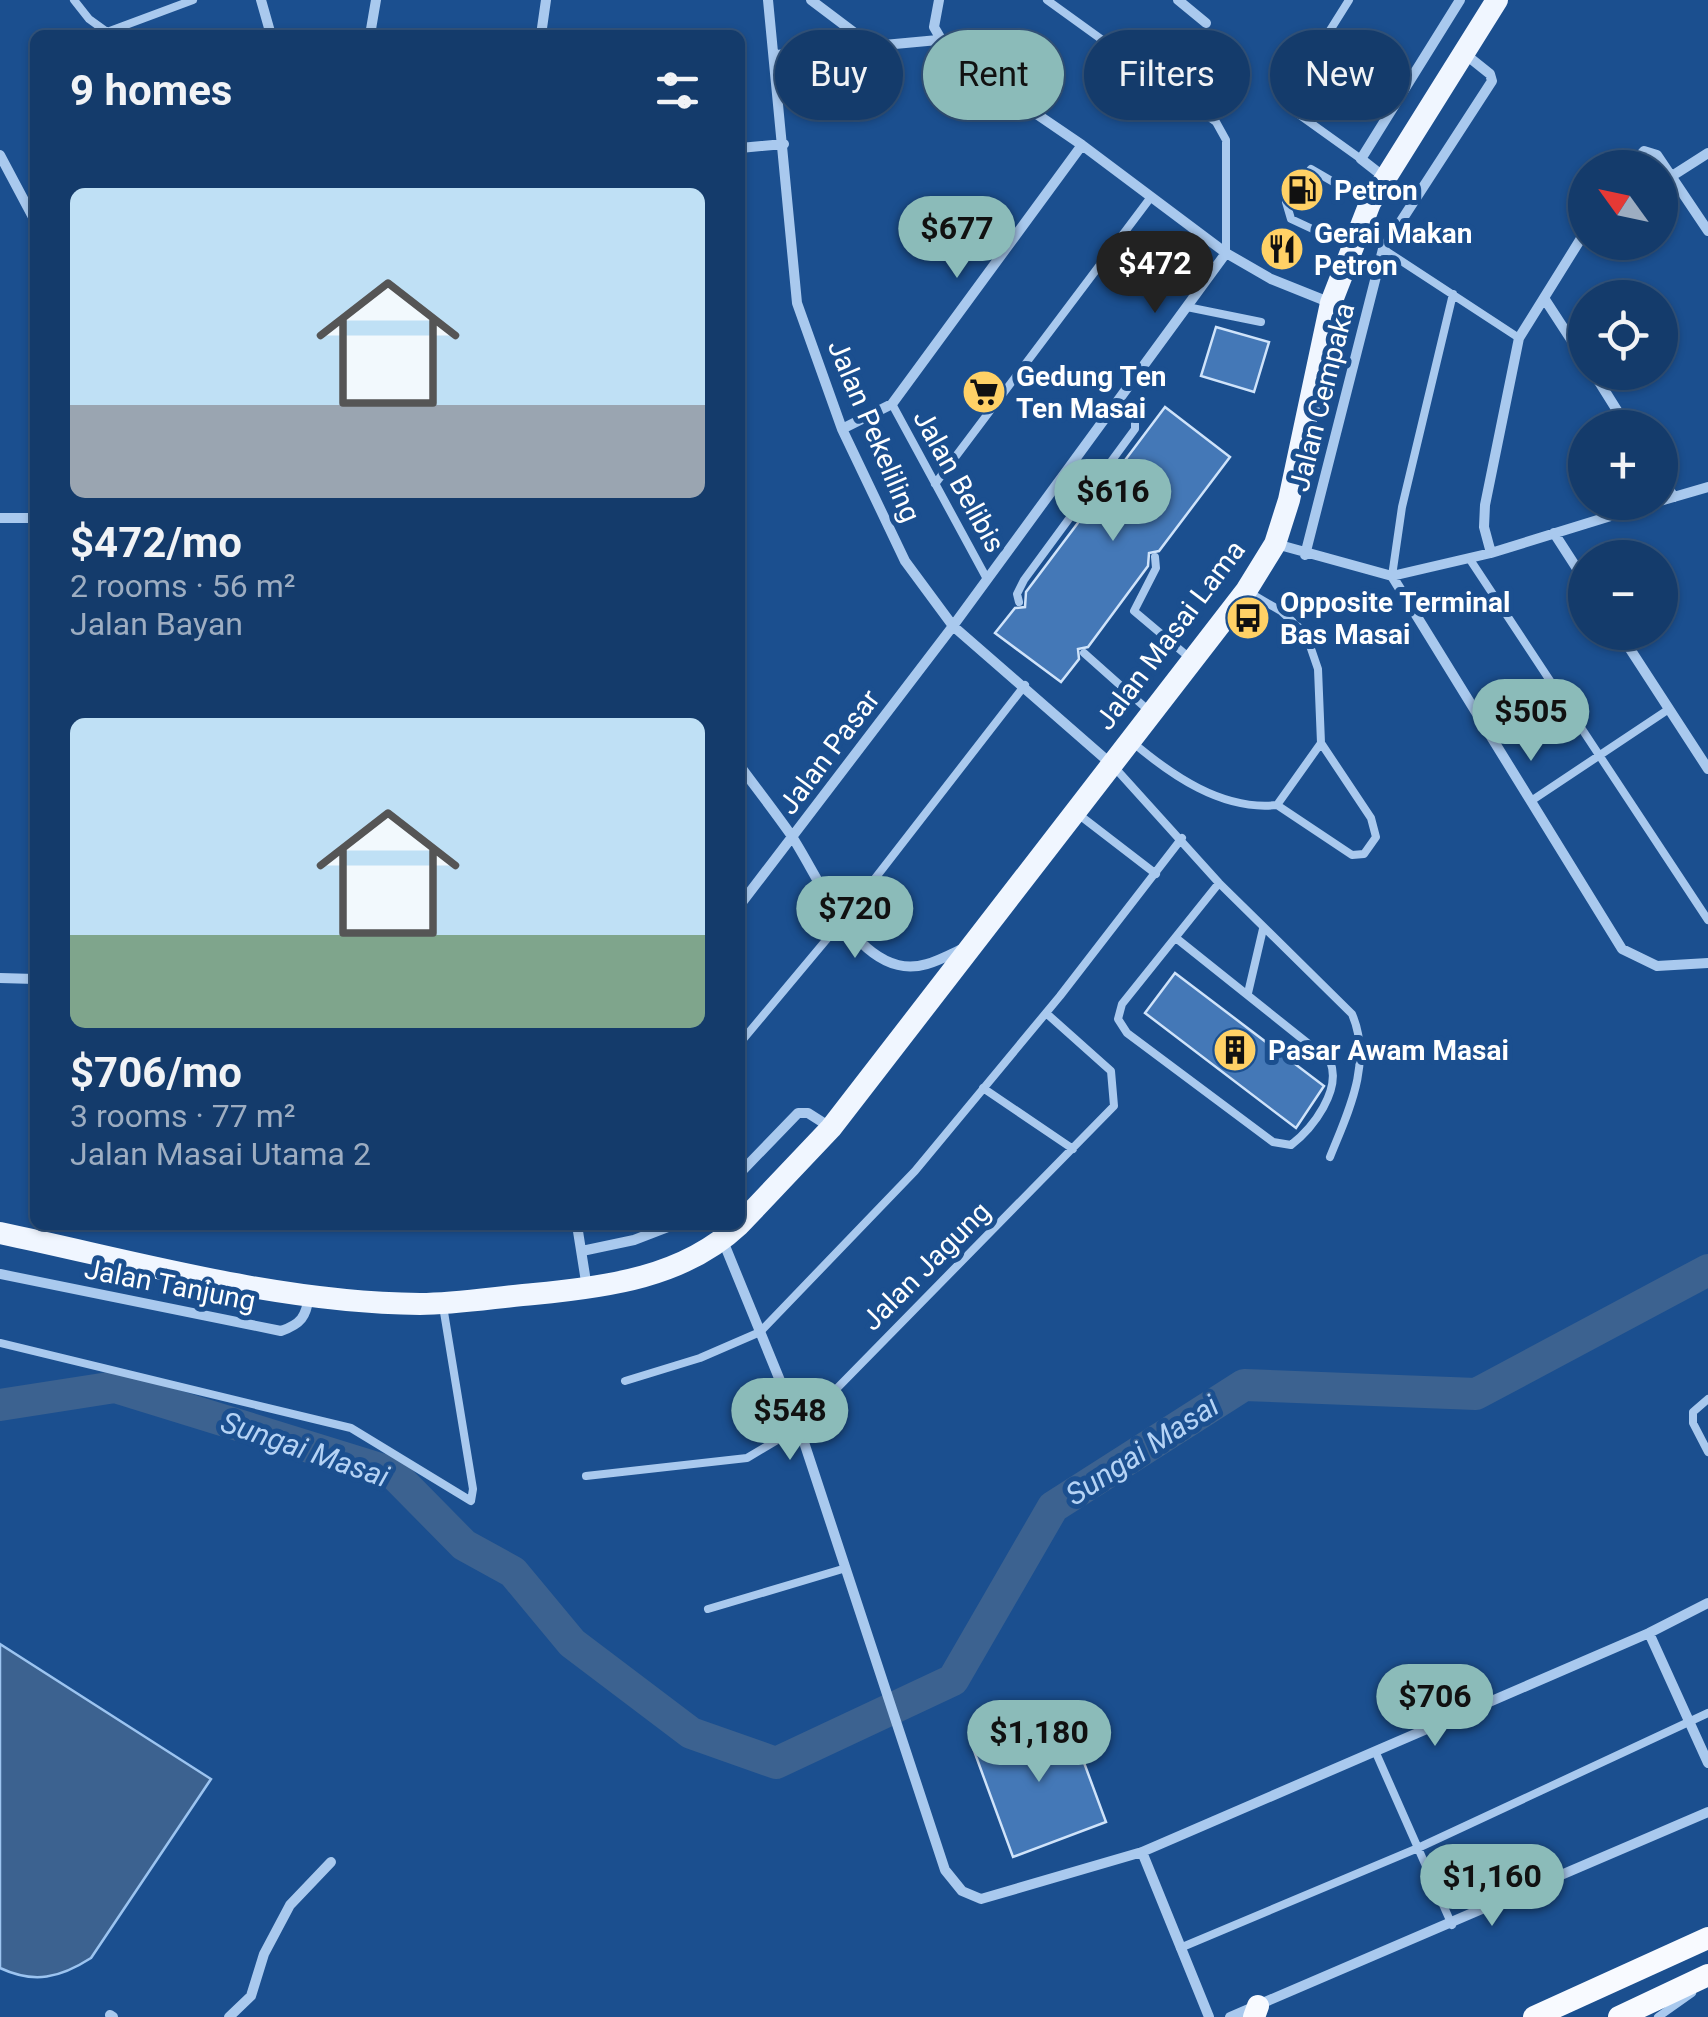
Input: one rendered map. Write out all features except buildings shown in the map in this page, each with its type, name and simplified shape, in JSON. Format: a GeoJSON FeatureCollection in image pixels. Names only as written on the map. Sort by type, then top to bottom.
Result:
{"type":"FeatureCollection","features":[{"type":"Feature","properties":{"kind":"highway"},"geometry":{"type":"LineString","coordinates":[[1534,2017],[1708,1938]]}},
{"type":"Feature","properties":{"kind":"highway"},"geometry":{"type":"LineString","coordinates":[[1619,2017],[1708,1978]]}},
{"type":"Feature","properties":{"kind":"main road","name":"Jalan Masai Lama"},"geometry":{"type":"LineString","coordinates":[[745,1219],[832,1128],[1246,591],[1275,544],[1289,500],[1331,302],[1353,240],[1385,178],[1497,0]]}},
{"type":"Feature","properties":{"kind":"main road","name":"Jalan Masai Lama"},"geometry":{"type":"LineString","coordinates":[[0,1233],[309,1295],[442,1302],[588,1289],[690,1261],[734,1230]]}},
{"type":"Feature","properties":{"kind":"street"},"geometry":{"type":"LineString","coordinates":[[261,0],[270,30]]}},
{"type":"Feature","properties":{"kind":"street"},"geometry":{"type":"LineString","coordinates":[[371,30],[376,0]]}},
{"type":"Feature","properties":{"kind":"street"},"geometry":{"type":"LineString","coordinates":[[542,30],[546,0]]}},
{"type":"Feature","properties":{"kind":"street","name":"Jalan Pekeliling"},"geometry":{"type":"LineString","coordinates":[[768,0],[775,42]]}},
{"type":"Feature","properties":{"kind":"street","name":"Jalan Pekeliling"},"geometry":{"type":"LineString","coordinates":[[774,29],[778,0]]}},
{"type":"Feature","properties":{"kind":"street"},"geometry":{"type":"LineString","coordinates":[[811,0],[851,30]]}},
{"type":"Feature","properties":{"kind":"street"},"geometry":{"type":"LineString","coordinates":[[936,30],[934,15],[938,0]]}},
{"type":"Feature","properties":{"kind":"street"},"geometry":{"type":"LineString","coordinates":[[1178,0],[1206,23]]}},
{"type":"Feature","properties":{"kind":"street"},"geometry":{"type":"LineString","coordinates":[[1385,178],[1361,160],[1460,0]]}},
{"type":"Feature","properties":{"kind":"street","name":"Jalan Cempaka"},"geometry":{"type":"LineString","coordinates":[[1305,555],[1383,249],[1492,81],[1490,74],[1464,53]]}},
{"type":"Feature","properties":{"kind":"street","name":"Jalan Pekeliling"},"geometry":{"type":"LineString","coordinates":[[782,120],[797,303],[842,429],[905,561],[953,626],[1111,764]]}},
{"type":"Feature","properties":{"kind":"street"},"geometry":{"type":"LineString","coordinates":[[1045,120],[1226,254],[1271,279],[1331,302]]}},
{"type":"Feature","properties":{"kind":"street"},"geometry":{"type":"LineString","coordinates":[[745,148],[784,144]]}},
{"type":"Feature","properties":{"kind":"street","name":"Jalan Belibis"},"geometry":{"type":"LineString","coordinates":[[842,429],[892,404],[1082,145]]}},
{"type":"Feature","properties":{"kind":"street"},"geometry":{"type":"LineString","coordinates":[[1678,172],[1708,154]]}},
{"type":"Feature","properties":{"kind":"street"},"geometry":{"type":"LineString","coordinates":[[0,156],[30,208]]}},
{"type":"Feature","properties":{"kind":"street"},"geometry":{"type":"LineString","coordinates":[[1678,185],[1708,231]]}},
{"type":"Feature","properties":{"kind":"street"},"geometry":{"type":"LineString","coordinates":[[1353,240],[1383,249]]}},
{"type":"Feature","properties":{"kind":"street","name":"Jalan Pasar"},"geometry":{"type":"LineString","coordinates":[[745,899],[953,626],[1226,254]]}},
{"type":"Feature","properties":{"kind":"street"},"geometry":{"type":"LineString","coordinates":[[1491,553],[1484,527],[1485,504],[1520,338],[1568,259]]}},
{"type":"Feature","properties":{"kind":"street"},"geometry":{"type":"LineString","coordinates":[[1544,298],[1568,335]]}},
{"type":"Feature","properties":{"kind":"street"},"geometry":{"type":"LineString","coordinates":[[1678,496],[1708,486]]}},
{"type":"Feature","properties":{"kind":"street"},"geometry":{"type":"LineString","coordinates":[[0,518],[30,518]]}},
{"type":"Feature","properties":{"kind":"street"},"geometry":{"type":"LineString","coordinates":[[1275,544],[1392,576],[1491,553],[1600,520]]}},
{"type":"Feature","properties":{"kind":"street"},"geometry":{"type":"LineString","coordinates":[[1554,534],[1568,555]]}},
{"type":"Feature","properties":{"kind":"street"},"geometry":{"type":"LineString","coordinates":[[1392,576],[1622,949],[1657,966],[1708,963]]}},
{"type":"Feature","properties":{"kind":"street"},"geometry":{"type":"LineString","coordinates":[[1631,650],[1708,768]]}},
{"type":"Feature","properties":{"kind":"street"},"geometry":{"type":"LineString","coordinates":[[745,773],[792,838],[842,921],[880,956],[910,967],[928,964],[974,944]]}},
{"type":"Feature","properties":{"kind":"street"},"geometry":{"type":"LineString","coordinates":[[0,978],[30,979]]}},
{"type":"Feature","properties":{"kind":"street"},"geometry":{"type":"LineString","coordinates":[[745,1167],[798,1113],[808,1114],[832,1128]]}},
{"type":"Feature","properties":{"kind":"street"},"geometry":{"type":"LineString","coordinates":[[578,1230],[588,1289]]}},
{"type":"Feature","properties":{"kind":"street"},"geometry":{"type":"LineString","coordinates":[[582,1252],[656,1230]]}},
{"type":"Feature","properties":{"kind":"street"},"geometry":{"type":"LineString","coordinates":[[734,1230],[760,1332],[799,1427],[945,1870],[962,1891],[981,1899],[1142,1852],[1649,1633],[1708,1603]]}},
{"type":"Feature","properties":{"kind":"street","name":"Jalan Tanjung"},"geometry":{"type":"LineString","coordinates":[[0,1274],[281,1331],[297,1325],[306,1314],[309,1295]]}},
{"type":"Feature","properties":{"kind":"street"},"geometry":{"type":"LineString","coordinates":[[1649,1633],[1708,1763]]}},
{"type":"Feature","properties":{"kind":"street"},"geometry":{"type":"LineString","coordinates":[[1230,2017],[1256,2012],[1708,1812]]}},
{"type":"Feature","properties":{"kind":"street"},"geometry":{"type":"LineString","coordinates":[[1142,1852],[1209,2017]]}},
{"type":"Feature","properties":{"kind":"street"},"geometry":{"type":"LineString","coordinates":[[229,2017],[252,1996],[264,1954],[290,1905],[331,1862]]}},
{"type":"Feature","properties":{"kind":"lane"},"geometry":{"type":"LineString","coordinates":[[74,0],[104,30]]}},
{"type":"Feature","properties":{"kind":"lane"},"geometry":{"type":"LineString","coordinates":[[112,30],[194,0]]}},
{"type":"Feature","properties":{"kind":"lane"},"geometry":{"type":"LineString","coordinates":[[1047,0],[1222,130],[1226,140],[1226,254]]}},
{"type":"Feature","properties":{"kind":"lane"},"geometry":{"type":"LineString","coordinates":[[1348,0],[1290,94],[1294,111],[1361,160]]}},
{"type":"Feature","properties":{"kind":"lane"},"geometry":{"type":"LineString","coordinates":[[1353,240],[1291,219],[1286,202],[1311,169],[1370,203]]}},
{"type":"Feature","properties":{"kind":"lane"},"geometry":{"type":"LineString","coordinates":[[936,484],[1151,197]]}},
{"type":"Feature","properties":{"kind":"lane"},"geometry":{"type":"LineString","coordinates":[[1383,249],[1520,338]]}},
{"type":"Feature","properties":{"kind":"lane"},"geometry":{"type":"LineString","coordinates":[[1392,576],[1405,492],[1453,294]]}},
{"type":"Feature","properties":{"kind":"lane"},"geometry":{"type":"LineString","coordinates":[[1187,307],[1261,322]]}},
{"type":"Feature","properties":{"kind":"lane"},"geometry":{"type":"LineString","coordinates":[[1019,602],[1016,594],[1024,580],[1091,500],[1135,429],[1134,417],[1116,403]]}},
{"type":"Feature","properties":{"kind":"lane","name":"Jalan Belibis"},"geometry":{"type":"LineString","coordinates":[[892,404],[987,579]]}},
{"type":"Feature","properties":{"kind":"lane"},"geometry":{"type":"LineString","coordinates":[[1155,558],[1156,568],[1134,611],[1193,661]]}},
{"type":"Feature","properties":{"kind":"lane"},"geometry":{"type":"LineString","coordinates":[[1468,558],[1708,920]]}},
{"type":"Feature","properties":{"kind":"lane"},"geometry":{"type":"LineString","coordinates":[[1130,740],[1211,795],[1255,807],[1276,805],[1352,855],[1364,854],[1376,838],[1372,818],[1321,743],[1318,669],[1306,634],[1281,612],[1246,591]]}},
{"type":"Feature","properties":{"kind":"lane"},"geometry":{"type":"LineString","coordinates":[[1084,652],[1151,713]]}},
{"type":"Feature","properties":{"kind":"lane"},"geometry":{"type":"LineString","coordinates":[[745,1037],[842,921],[1025,685]]}},
{"type":"Feature","properties":{"kind":"lane"},"geometry":{"type":"LineString","coordinates":[[1530,801],[1669,709]]}},
{"type":"Feature","properties":{"kind":"lane"},"geometry":{"type":"LineString","coordinates":[[1276,805],[1321,743]]}},
{"type":"Feature","properties":{"kind":"lane"},"geometry":{"type":"LineString","coordinates":[[1111,764],[1182,838],[1218,883],[1345,1004],[1357,1026],[1358,1079],[1330,1157]]}},
{"type":"Feature","properties":{"kind":"lane"},"geometry":{"type":"LineString","coordinates":[[1075,812],[1156,874]]}},
{"type":"Feature","properties":{"kind":"lane"},"geometry":{"type":"LineString","coordinates":[[625,1381],[700,1358],[760,1332],[915,1172],[1182,838]]}},
{"type":"Feature","properties":{"kind":"lane"},"geometry":{"type":"LineString","coordinates":[[1176,938],[1326,1056],[1332,1066],[1331,1093],[1290,1146],[1273,1142],[1120,1026],[1122,1004],[1218,883]]}},
{"type":"Feature","properties":{"kind":"lane"},"geometry":{"type":"LineString","coordinates":[[1248,992],[1263,928]]}},
{"type":"Feature","properties":{"kind":"lane","name":"Jalan Jagung"},"geometry":{"type":"LineString","coordinates":[[586,1476],[746,1458],[799,1427],[1114,1106],[1111,1071],[1046,1012]]}},
{"type":"Feature","properties":{"kind":"lane"},"geometry":{"type":"LineString","coordinates":[[984,1088],[1073,1149]]}},
{"type":"Feature","properties":{"kind":"lane"},"geometry":{"type":"LineString","coordinates":[[0,1343],[351,1428],[471,1501],[474,1489],[442,1302]]}},
{"type":"Feature","properties":{"kind":"lane"},"geometry":{"type":"LineString","coordinates":[[1708,1399],[1693,1412],[1693,1424],[1708,1452]]}},
{"type":"Feature","properties":{"kind":"lane"},"geometry":{"type":"LineString","coordinates":[[708,1609],[846,1568]]}},
{"type":"Feature","properties":{"kind":"lane"},"geometry":{"type":"LineString","coordinates":[[1180,1948],[1418,1848],[1708,1713]]}},
{"type":"Feature","properties":{"kind":"lane"},"geometry":{"type":"LineString","coordinates":[[1376,1753],[1452,1925]]}},
{"type":"Feature","properties":{"kind":"lane"},"geometry":{"type":"LineString","coordinates":[[1658,2017],[1708,1978]]}},
{"type":"Feature","properties":{"kind":"water"},"geometry":{"type":"Polygon","coordinates":[[[0,1644],[211,1779],[91,1958],[47,1976],[24,1976],[0,1968],[0,1644]]]}},
{"type":"Feature","properties":{"kind":"waterway","name":"Sungai Masai"},"geometry":{"type":"LineString","coordinates":[[0,1405],[115,1387],[393,1473],[464,1545],[513,1572],[572,1643],[691,1733],[776,1763],[953,1680],[1053,1507],[1244,1385],[1476,1394],[1708,1270]]}},
{"type":"Feature","properties":{"kind":"place","name":"Petron"},"geometry":{"type":"Point","coordinates":[1302,190]}},
{"type":"Feature","properties":{"kind":"place","name":"Gerai Makan Petron"},"geometry":{"type":"Point","coordinates":[1282,249]}},
{"type":"Feature","properties":{"kind":"place","name":"Gedung Ten Ten Masai"},"geometry":{"type":"Point","coordinates":[984,392]}},
{"type":"Feature","properties":{"kind":"place","name":"Opposite Terminal Bas Masai"},"geometry":{"type":"Point","coordinates":[1248,618]}},
{"type":"Feature","properties":{"kind":"place","name":"Pasar Awam Masai"},"geometry":{"type":"Point","coordinates":[1235,1050]}}]}
